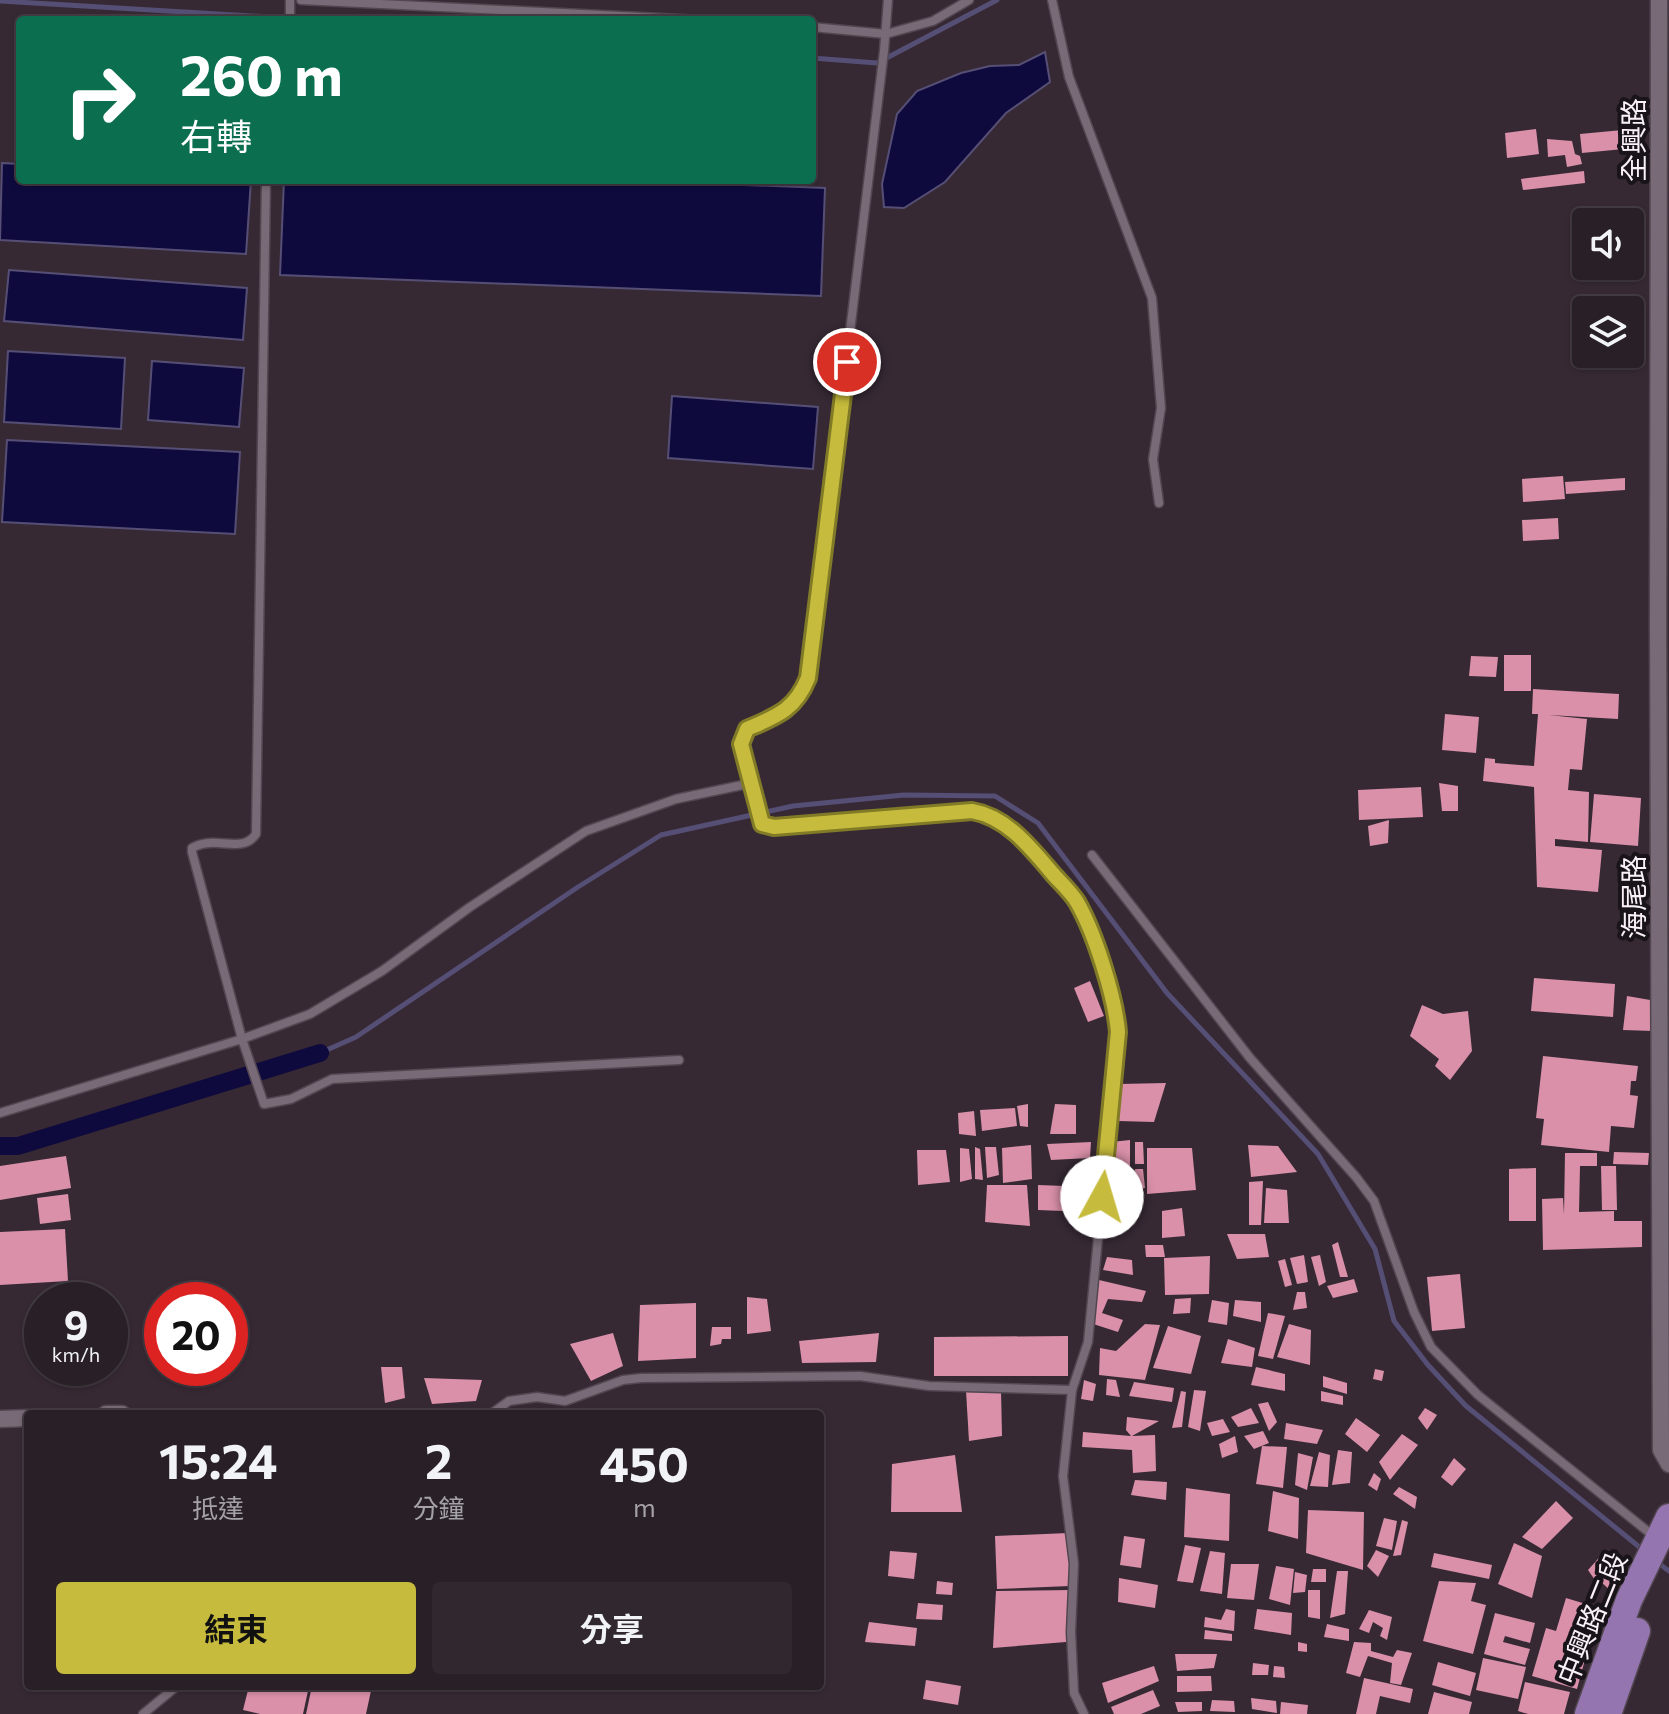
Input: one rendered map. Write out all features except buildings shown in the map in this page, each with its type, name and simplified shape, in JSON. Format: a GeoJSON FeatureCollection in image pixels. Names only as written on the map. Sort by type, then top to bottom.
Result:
{"type":"FeatureCollection","features":[{"type":"Feature","properties":{"kind":"main road"},"geometry":{"type":"LineString","coordinates":[[1638,1601],[1664,1541]]}},
{"type":"Feature","properties":{"kind":"main road","name":"中興路二段"},"geometry":{"type":"LineString","coordinates":[[1588,1714],[1638,1601]]}},
{"type":"Feature","properties":{"kind":"main road","name":"中興路二段"},"geometry":{"type":"LineString","coordinates":[[1608,1714],[1638,1601]]}},
{"type":"Feature","properties":{"kind":"street","name":"全興路"},"geometry":{"type":"LineString","coordinates":[[1658,328],[1659,0]]}},
{"type":"Feature","properties":{"kind":"street","name":"海尾路"},"geometry":{"type":"LineString","coordinates":[[1658,328],[1661,1450],[1669,1464]]}},
{"type":"Feature","properties":{"kind":"street"},"geometry":{"type":"LineString","coordinates":[[0,1419],[24,1418]]}},
{"type":"Feature","properties":{"kind":"lane"},"geometry":{"type":"LineString","coordinates":[[301,0],[620,16]]}},
{"type":"Feature","properties":{"kind":"lane"},"geometry":{"type":"LineString","coordinates":[[888,0],[808,678],[803,692],[787,711],[747,729],[741,744],[762,824],[774,827],[972,811],[982,813],[1023,838],[1075,899],[1086,920],[1117,1012],[1118,1032],[1088,1342],[1072,1390],[1063,1476],[1074,1564],[1071,1632],[1074,1693],[1084,1714]]}},
{"type":"Feature","properties":{"kind":"lane"},"geometry":{"type":"LineString","coordinates":[[816,27],[886,34],[933,21],[969,0]]}},
{"type":"Feature","properties":{"kind":"lane"},"geometry":{"type":"LineString","coordinates":[[1052,0],[1069,77],[1152,298],[1161,408],[1153,459],[1159,503]]}},
{"type":"Feature","properties":{"kind":"lane"},"geometry":{"type":"LineString","coordinates":[[266,184],[256,834],[249,843],[203,841],[192,848],[243,1042],[264,1104],[291,1099],[332,1079],[679,1060]]}},
{"type":"Feature","properties":{"kind":"lane"},"geometry":{"type":"LineString","coordinates":[[0,1113],[243,1042],[310,1014],[382,971],[470,907],[586,831],[676,799],[752,783]]}},
{"type":"Feature","properties":{"kind":"lane"},"geometry":{"type":"LineString","coordinates":[[1092,855],[1250,1058],[1374,1201],[1414,1312],[1431,1347],[1478,1395],[1664,1541]]}},
{"type":"Feature","properties":{"kind":"lane"},"geometry":{"type":"LineString","coordinates":[[497,1410],[509,1401],[537,1397],[565,1401],[623,1380],[641,1378],[860,1376],[929,1386],[1072,1390]]}},
{"type":"Feature","properties":{"kind":"lane"},"geometry":{"type":"LineString","coordinates":[[143,1714],[172,1690]]}},
{"type":"Feature","properties":{"kind":"shaded area"},"geometry":{"type":"Polygon","coordinates":[[[1045,52],[1050,82],[1006,113],[945,182],[904,208],[884,207],[882,184],[897,114],[917,91],[961,73],[990,66],[1019,65],[1045,52]]]}},
{"type":"Feature","properties":{"kind":"shaded area"},"geometry":{"type":"Polygon","coordinates":[[[2,163],[16,164],[16,184],[251,184],[246,254],[0,240],[2,163]]]}},
{"type":"Feature","properties":{"kind":"shaded area"},"geometry":{"type":"Polygon","coordinates":[[[284,184],[720,184],[825,188],[821,296],[280,275],[284,184]]]}},
{"type":"Feature","properties":{"kind":"shaded area"},"geometry":{"type":"Polygon","coordinates":[[[9,270],[247,288],[243,340],[4,321],[9,270]]]}},
{"type":"Feature","properties":{"kind":"shaded area"},"geometry":{"type":"Polygon","coordinates":[[[8,351],[125,358],[121,429],[4,422],[8,351]]]}},
{"type":"Feature","properties":{"kind":"shaded area"},"geometry":{"type":"Polygon","coordinates":[[[152,361],[244,368],[239,427],[148,420],[152,361]]]}},
{"type":"Feature","properties":{"kind":"shaded area"},"geometry":{"type":"Polygon","coordinates":[[[672,396],[818,407],[813,469],[668,458],[672,396]]]}},
{"type":"Feature","properties":{"kind":"shaded area"},"geometry":{"type":"Polygon","coordinates":[[[7,440],[240,452],[235,534],[2,522],[7,440]]]}},
{"type":"Feature","properties":{"kind":"waterway"},"geometry":{"type":"LineString","coordinates":[[816,58],[877,63],[997,0]]}},
{"type":"Feature","properties":{"kind":"waterway"},"geometry":{"type":"LineString","coordinates":[[0,1],[252,16]]}},
{"type":"Feature","properties":{"kind":"waterway"},"geometry":{"type":"LineString","coordinates":[[320,1053],[356,1037],[578,887],[661,835],[793,806],[904,795],[995,796],[1038,823],[1167,993],[1318,1154],[1375,1249],[1394,1321],[1428,1365],[1466,1406],[1643,1550]]}},
{"type":"Feature","properties":{"kind":"waterway"},"geometry":{"type":"LineString","coordinates":[[0,1146],[18,1146],[320,1053]]}},
{"type":"Feature","properties":{"kind":"waterway"},"geometry":{"type":"LineString","coordinates":[[1657,1562],[1669,1571]]}},
{"type":"Feature","properties":{"kind":"route"},"geometry":{"type":"LineString","coordinates":[[847,362],[808,678],[803,692],[787,711],[747,729],[741,744],[762,824],[774,827],[972,811],[992,817],[1023,838],[1075,899],[1086,920],[1117,1012],[1118,1032],[1102,1197]]}}]}
